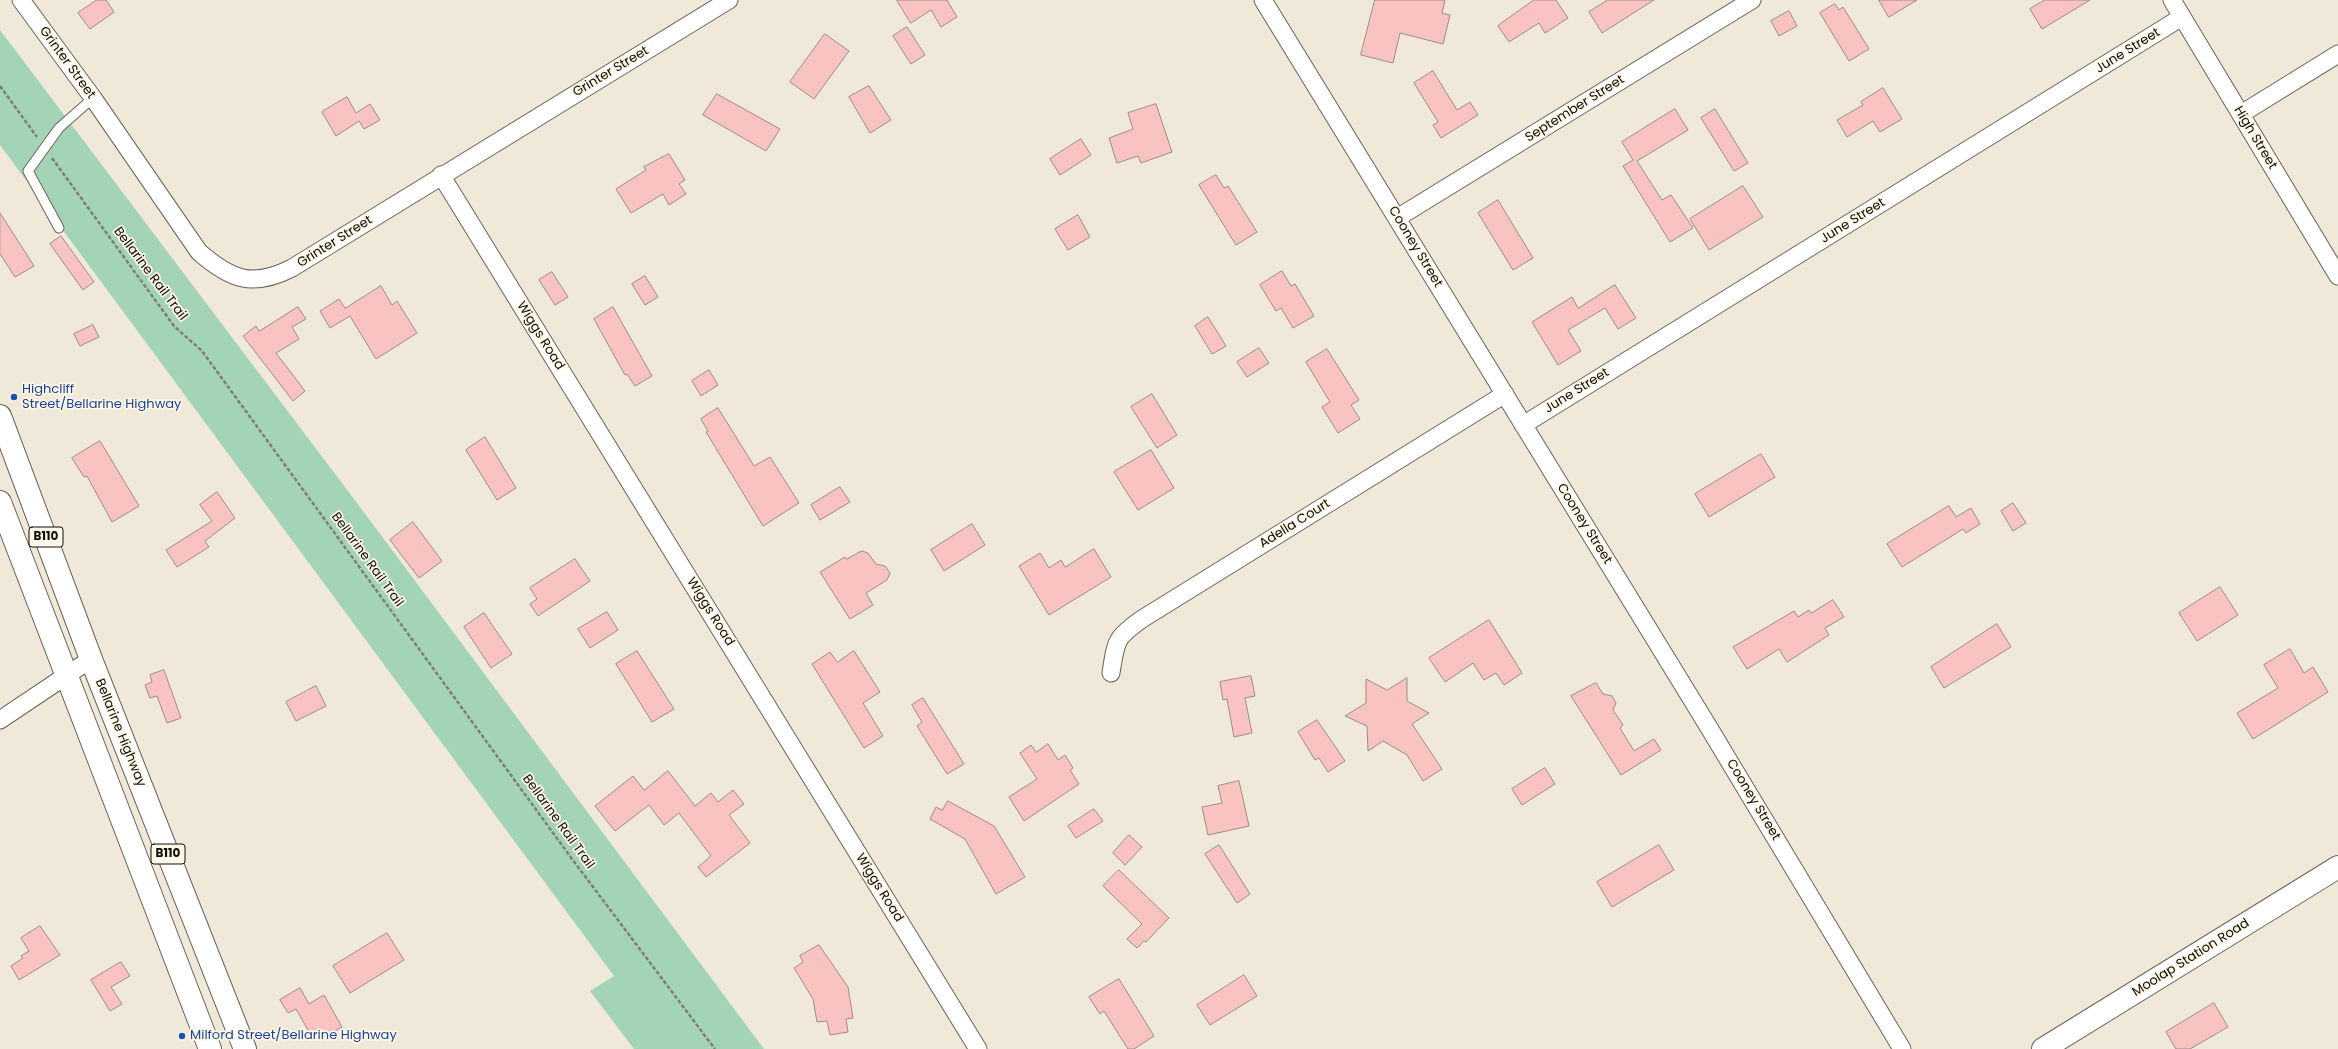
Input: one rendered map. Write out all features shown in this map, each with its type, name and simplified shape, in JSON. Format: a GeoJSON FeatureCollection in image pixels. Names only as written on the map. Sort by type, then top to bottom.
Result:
{"type":"FeatureCollection","features":[{"type":"Feature","properties":{"kind":"main road","name":"Bellarine Highway"},"geometry":{"type":"LineString","coordinates":[[0,416],[91,659],[245,1049]]}},
{"type":"Feature","properties":{"kind":"main road","name":"B110"},"geometry":{"type":"LineString","coordinates":[[0,502],[210,1049]]}},
{"type":"Feature","properties":{"kind":"main road","name":"Moolap Station Road"},"geometry":{"type":"LineString","coordinates":[[2043,1049],[2338,867]]}},
{"type":"Feature","properties":{"kind":"street","name":"Grinter Street"},"geometry":{"type":"LineString","coordinates":[[21,0],[94,98],[199,252],[216,267],[246,279],[260,280],[277,276],[292,268],[729,0]]}},
{"type":"Feature","properties":{"kind":"street","name":"September Street"},"geometry":{"type":"LineString","coordinates":[[1397,218],[1752,0]]}},
{"type":"Feature","properties":{"kind":"street","name":"High Street"},"geometry":{"type":"LineString","coordinates":[[2172,0],[2338,276]]}},
{"type":"Feature","properties":{"kind":"street","name":"Cooney Street"},"geometry":{"type":"LineString","coordinates":[[1269,2],[1397,218],[1902,1049]]}},
{"type":"Feature","properties":{"kind":"street","name":"June Street"},"geometry":{"type":"LineString","coordinates":[[1523,424],[2182,18]]}},
{"type":"Feature","properties":{"kind":"street"},"geometry":{"type":"LineString","coordinates":[[2240,114],[2338,54]]}},
{"type":"Feature","properties":{"kind":"street","name":"Wiggs Road"},"geometry":{"type":"LineString","coordinates":[[441,176],[978,1049]]}},
{"type":"Feature","properties":{"kind":"street","name":"Adella Court"},"geometry":{"type":"LineString","coordinates":[[1111,673],[1115,648],[1122,633],[1142,619],[1504,394]]}},
{"type":"Feature","properties":{"kind":"street"},"geometry":{"type":"LineString","coordinates":[[0,720],[91,659]]}},
{"type":"Feature","properties":{"kind":"lane"},"geometry":{"type":"LineString","coordinates":[[59,228],[28,172],[59,128],[94,98]]}},
{"type":"Feature","properties":{"kind":"path","name":"Bellarine Rail Trail"},"geometry":{"type":"LineString","coordinates":[[0,86],[174,326],[202,351],[572,859],[715,1049]]}},
{"type":"Feature","properties":{"kind":"green space"},"geometry":{"type":"Polygon","coordinates":[[[0,30],[357,503],[764,1049],[634,1049],[590,991],[614,976],[0,145],[0,30]]]}},
{"type":"Feature","properties":{"kind":"building"},"geometry":{"type":"Polygon","coordinates":[[[97,0],[106,0],[114,12],[90,29],[78,13],[97,0]]]}},
{"type":"Feature","properties":{"kind":"building"},"geometry":{"type":"Polygon","coordinates":[[[897,0],[947,0],[957,17],[941,27],[931,10],[911,23],[897,0]]]}},
{"type":"Feature","properties":{"kind":"building"},"geometry":{"type":"Polygon","coordinates":[[[1375,0],[1445,0],[1442,13],[1450,15],[1443,44],[1400,33],[1393,63],[1361,55],[1375,0]]]}},
{"type":"Feature","properties":{"kind":"building"},"geometry":{"type":"Polygon","coordinates":[[[1534,0],[1556,0],[1568,18],[1545,33],[1539,23],[1509,42],[1498,26],[1534,0]]]}},
{"type":"Feature","properties":{"kind":"building"},"geometry":{"type":"Polygon","coordinates":[[[1608,0],[1654,0],[1602,33],[1589,12],[1608,0]]]}},
{"type":"Feature","properties":{"kind":"building"},"geometry":{"type":"Polygon","coordinates":[[[1879,0],[1917,0],[1889,17],[1879,0]]]}},
{"type":"Feature","properties":{"kind":"building"},"geometry":{"type":"Polygon","coordinates":[[[2045,0],[2090,0],[2042,29],[2030,9],[2045,0]]]}},
{"type":"Feature","properties":{"kind":"building"},"geometry":{"type":"Polygon","coordinates":[[[1835,4],[1839,10],[1843,7],[1869,49],[1849,61],[1820,13],[1835,4]]]}},
{"type":"Feature","properties":{"kind":"building"},"geometry":{"type":"Polygon","coordinates":[[[1789,11],[1797,26],[1779,36],[1771,21],[1789,11]]]}},
{"type":"Feature","properties":{"kind":"building"},"geometry":{"type":"Polygon","coordinates":[[[907,27],[925,55],[911,64],[893,36],[907,27]]]}},
{"type":"Feature","properties":{"kind":"building"},"geometry":{"type":"Polygon","coordinates":[[[825,34],[849,51],[814,99],[790,82],[825,34]]]}},
{"type":"Feature","properties":{"kind":"building"},"geometry":{"type":"Polygon","coordinates":[[[1433,71],[1457,110],[1470,102],[1478,115],[1441,138],[1433,125],[1438,122],[1414,83],[1433,71]]]}},
{"type":"Feature","properties":{"kind":"building"},"geometry":{"type":"Polygon","coordinates":[[[869,86],[891,120],[870,133],[849,97],[869,86]]]}},
{"type":"Feature","properties":{"kind":"building"},"geometry":{"type":"Polygon","coordinates":[[[1883,88],[1902,119],[1880,132],[1873,121],[1847,137],[1837,120],[1863,105],[1861,102],[1883,88]]]}},
{"type":"Feature","properties":{"kind":"building"},"geometry":{"type":"Polygon","coordinates":[[[717,94],[780,129],[766,151],[703,115],[717,94]]]}},
{"type":"Feature","properties":{"kind":"building"},"geometry":{"type":"Polygon","coordinates":[[[347,97],[356,113],[370,104],[380,120],[364,129],[359,121],[336,136],[322,112],[347,97]]]}},
{"type":"Feature","properties":{"kind":"building"},"geometry":{"type":"Polygon","coordinates":[[[1156,104],[1172,152],[1141,163],[1138,156],[1117,163],[1109,138],[1133,129],[1128,113],[1156,104]]]}},
{"type":"Feature","properties":{"kind":"building"},"geometry":{"type":"Polygon","coordinates":[[[1675,109],[1688,130],[1637,161],[1662,200],[1671,195],[1693,228],[1670,242],[1623,166],[1633,160],[1622,142],[1675,109]]]}},
{"type":"Feature","properties":{"kind":"building"},"geometry":{"type":"Polygon","coordinates":[[[1715,109],[1748,163],[1734,171],[1701,118],[1715,109]]]}},
{"type":"Feature","properties":{"kind":"building"},"geometry":{"type":"Polygon","coordinates":[[[1081,139],[1091,155],[1060,175],[1050,159],[1081,139]]]}},
{"type":"Feature","properties":{"kind":"building"},"geometry":{"type":"Polygon","coordinates":[[[669,154],[685,180],[679,184],[686,194],[669,205],[663,194],[631,213],[616,189],[646,170],[644,167],[669,154]]]}},
{"type":"Feature","properties":{"kind":"building"},"geometry":{"type":"Polygon","coordinates":[[[1216,175],[1224,188],[1228,186],[1257,232],[1236,245],[1199,185],[1216,175]]]}},
{"type":"Feature","properties":{"kind":"building"},"geometry":{"type":"Polygon","coordinates":[[[1743,186],[1763,217],[1709,250],[1690,219],[1743,186]]]}},
{"type":"Feature","properties":{"kind":"building"},"geometry":{"type":"Polygon","coordinates":[[[1498,200],[1533,258],[1513,270],[1478,213],[1498,200]]]}},
{"type":"Feature","properties":{"kind":"building"},"geometry":{"type":"Polygon","coordinates":[[[0,213],[34,266],[15,277],[0,254],[0,213]]]}},
{"type":"Feature","properties":{"kind":"building"},"geometry":{"type":"Polygon","coordinates":[[[1078,215],[1090,237],[1068,250],[1055,229],[1078,215]]]}},
{"type":"Feature","properties":{"kind":"building"},"geometry":{"type":"Polygon","coordinates":[[[61,236],[94,282],[83,290],[50,244],[61,236]]]}},
{"type":"Feature","properties":{"kind":"building"},"geometry":{"type":"Polygon","coordinates":[[[1282,271],[1291,286],[1295,284],[1314,316],[1293,328],[1281,308],[1276,311],[1260,285],[1282,271]]]}},
{"type":"Feature","properties":{"kind":"building"},"geometry":{"type":"Polygon","coordinates":[[[552,272],[568,297],[555,305],[539,280],[552,272]]]}},
{"type":"Feature","properties":{"kind":"building"},"geometry":{"type":"Polygon","coordinates":[[[645,276],[658,297],[645,305],[632,284],[645,276]]]}},
{"type":"Feature","properties":{"kind":"building"},"geometry":{"type":"Polygon","coordinates":[[[1615,285],[1636,318],[1618,329],[1605,308],[1568,330],[1581,351],[1558,365],[1532,322],[1572,297],[1578,308],[1615,285]]]}},
{"type":"Feature","properties":{"kind":"building"},"geometry":{"type":"Polygon","coordinates":[[[381,286],[392,305],[397,301],[417,333],[376,359],[350,316],[330,328],[320,311],[339,299],[345,308],[381,286]]]}},
{"type":"Feature","properties":{"kind":"building"},"geometry":{"type":"Polygon","coordinates":[[[298,307],[306,319],[292,327],[299,339],[276,353],[305,391],[293,401],[243,336],[256,326],[259,331],[298,307]]]}},
{"type":"Feature","properties":{"kind":"building"},"geometry":{"type":"Polygon","coordinates":[[[613,307],[652,376],[635,386],[627,374],[625,375],[594,319],[613,307]]]}},
{"type":"Feature","properties":{"kind":"building"},"geometry":{"type":"Polygon","coordinates":[[[1208,317],[1226,346],[1212,354],[1195,326],[1208,317]]]}},
{"type":"Feature","properties":{"kind":"building"},"geometry":{"type":"Polygon","coordinates":[[[93,325],[99,337],[80,346],[74,334],[93,325]]]}},
{"type":"Feature","properties":{"kind":"building"},"geometry":{"type":"Polygon","coordinates":[[[1259,348],[1269,363],[1247,377],[1237,362],[1259,348]]]}},
{"type":"Feature","properties":{"kind":"building"},"geometry":{"type":"Polygon","coordinates":[[[1327,349],[1359,400],[1351,405],[1360,419],[1338,433],[1322,407],[1330,402],[1306,362],[1327,349]]]}},
{"type":"Feature","properties":{"kind":"building"},"geometry":{"type":"Polygon","coordinates":[[[709,370],[718,385],[701,396],[692,381],[709,370]]]}},
{"type":"Feature","properties":{"kind":"building"},"geometry":{"type":"Polygon","coordinates":[[[1152,394],[1177,435],[1157,448],[1131,407],[1152,394]]]}},
{"type":"Feature","properties":{"kind":"building"},"geometry":{"type":"Polygon","coordinates":[[[718,408],[754,466],[770,457],[799,503],[763,526],[706,432],[708,431],[701,419],[718,408]]]}},
{"type":"Feature","properties":{"kind":"building"},"geometry":{"type":"Polygon","coordinates":[[[485,437],[516,488],[497,500],[466,450],[485,437]]]}},
{"type":"Feature","properties":{"kind":"building"},"geometry":{"type":"Polygon","coordinates":[[[100,441],[139,506],[112,522],[87,476],[84,477],[72,458],[100,441]]]}},
{"type":"Feature","properties":{"kind":"building"},"geometry":{"type":"Polygon","coordinates":[[[1151,450],[1174,488],[1138,510],[1114,472],[1151,450]]]}},
{"type":"Feature","properties":{"kind":"building"},"geometry":{"type":"Polygon","coordinates":[[[1761,454],[1775,477],[1709,517],[1695,494],[1761,454]]]}},
{"type":"Feature","properties":{"kind":"building"},"geometry":{"type":"Polygon","coordinates":[[[840,487],[850,502],[820,520],[811,505],[840,487]]]}},
{"type":"Feature","properties":{"kind":"building"},"geometry":{"type":"Polygon","coordinates":[[[217,492],[235,518],[205,541],[209,547],[177,567],[166,550],[212,521],[200,505],[217,492]]]}},
{"type":"Feature","properties":{"kind":"building"},"geometry":{"type":"Polygon","coordinates":[[[2013,503],[2026,523],[2013,531],[2001,511],[2013,503]]]}},
{"type":"Feature","properties":{"kind":"building"},"geometry":{"type":"Polygon","coordinates":[[[1949,506],[1956,517],[1971,508],[1980,524],[1966,533],[1963,529],[1902,567],[1887,544],[1949,506]]]}},
{"type":"Feature","properties":{"kind":"building"},"geometry":{"type":"Polygon","coordinates":[[[413,522],[442,561],[419,578],[390,540],[413,522]]]}},
{"type":"Feature","properties":{"kind":"building"},"geometry":{"type":"Polygon","coordinates":[[[972,524],[985,545],[944,571],[931,550],[972,524]]]}},
{"type":"Feature","properties":{"kind":"building"},"geometry":{"type":"Polygon","coordinates":[[[1094,549],[1111,577],[1049,615],[1019,566],[1040,553],[1049,568],[1061,560],[1065,567],[1094,549]]]}},
{"type":"Feature","properties":{"kind":"building"},"geometry":{"type":"Polygon","coordinates":[[[862,551],[868,553],[876,564],[885,566],[890,573],[887,580],[866,593],[873,605],[850,619],[820,572],[845,557],[846,559],[862,551]]]}},
{"type":"Feature","properties":{"kind":"building"},"geometry":{"type":"Polygon","coordinates":[[[575,559],[590,581],[538,616],[530,604],[537,599],[530,588],[575,559]]]}},
{"type":"Feature","properties":{"kind":"building"},"geometry":{"type":"Polygon","coordinates":[[[2220,587],[2238,615],[2197,641],[2179,613],[2220,587]]]}},
{"type":"Feature","properties":{"kind":"building"},"geometry":{"type":"Polygon","coordinates":[[[1833,600],[1844,617],[1825,628],[1829,635],[1787,662],[1779,649],[1747,669],[1733,647],[1794,611],[1798,617],[1809,610],[1811,613],[1833,600]]]}},
{"type":"Feature","properties":{"kind":"building"},"geometry":{"type":"Polygon","coordinates":[[[607,612],[618,630],[590,648],[578,629],[607,612]]]}},
{"type":"Feature","properties":{"kind":"building"},"geometry":{"type":"Polygon","coordinates":[[[484,613],[512,654],[491,668],[464,627],[484,613]]]}},
{"type":"Feature","properties":{"kind":"building"},"geometry":{"type":"Polygon","coordinates":[[[1489,620],[1522,673],[1504,685],[1496,673],[1484,680],[1473,663],[1445,682],[1429,658],[1489,620]]]}},
{"type":"Feature","properties":{"kind":"building"},"geometry":{"type":"Polygon","coordinates":[[[1997,624],[2011,647],[1944,688],[1931,667],[1997,624]]]}},
{"type":"Feature","properties":{"kind":"building"},"geometry":{"type":"Polygon","coordinates":[[[2290,649],[2304,673],[2313,667],[2328,692],[2253,739],[2237,713],[2278,688],[2264,665],[2290,649]]]}},
{"type":"Feature","properties":{"kind":"building"},"geometry":{"type":"Polygon","coordinates":[[[637,651],[674,709],[652,722],[616,664],[637,651]]]}},
{"type":"Feature","properties":{"kind":"building"},"geometry":{"type":"Polygon","coordinates":[[[854,651],[880,692],[863,703],[883,736],[864,748],[812,664],[830,652],[837,662],[854,651]]]}},
{"type":"Feature","properties":{"kind":"building"},"geometry":{"type":"Polygon","coordinates":[[[164,670],[181,718],[167,723],[157,696],[150,698],[145,685],[152,682],[150,675],[164,670]]]}},
{"type":"Feature","properties":{"kind":"building"},"geometry":{"type":"Polygon","coordinates":[[[1251,676],[1255,696],[1245,698],[1252,733],[1234,737],[1227,699],[1223,700],[1220,682],[1251,676]]]}},
{"type":"Feature","properties":{"kind":"building"},"geometry":{"type":"Polygon","coordinates":[[[1407,678],[1407,701],[1429,713],[1412,724],[1442,769],[1423,781],[1407,755],[1383,741],[1368,751],[1367,726],[1345,716],[1366,703],[1366,679],[1387,690],[1407,678]]]}},
{"type":"Feature","properties":{"kind":"building"},"geometry":{"type":"Polygon","coordinates":[[[1596,683],[1603,694],[1612,696],[1616,703],[1613,710],[1623,725],[1620,728],[1634,751],[1654,739],[1661,750],[1621,775],[1571,696],[1596,683]]]}},
{"type":"Feature","properties":{"kind":"building"},"geometry":{"type":"Polygon","coordinates":[[[316,686],[326,706],[296,721],[286,702],[316,686]]]}},
{"type":"Feature","properties":{"kind":"building"},"geometry":{"type":"Polygon","coordinates":[[[923,698],[964,764],[947,774],[917,726],[922,722],[912,705],[923,698]]]}},
{"type":"Feature","properties":{"kind":"building"},"geometry":{"type":"Polygon","coordinates":[[[1317,720],[1345,761],[1328,772],[1319,758],[1315,760],[1298,732],[1317,720]]]}},
{"type":"Feature","properties":{"kind":"building"},"geometry":{"type":"Polygon","coordinates":[[[1048,744],[1058,760],[1065,755],[1073,768],[1070,770],[1079,784],[1024,821],[1009,797],[1037,779],[1020,753],[1031,745],[1036,752],[1048,744]]]}},
{"type":"Feature","properties":{"kind":"building"},"geometry":{"type":"Polygon","coordinates":[[[1545,768],[1555,784],[1522,805],[1512,789],[1545,768]]]}},
{"type":"Feature","properties":{"kind":"building"},"geometry":{"type":"Polygon","coordinates":[[[668,771],[695,806],[711,793],[718,802],[733,790],[744,804],[729,815],[750,843],[706,877],[698,867],[711,856],[679,813],[664,825],[649,805],[615,831],[595,806],[633,776],[644,790],[668,771]]]}},
{"type":"Feature","properties":{"kind":"building"},"geometry":{"type":"Polygon","coordinates":[[[1239,781],[1249,826],[1208,835],[1202,807],[1222,803],[1218,786],[1239,781]]]}},
{"type":"Feature","properties":{"kind":"building"},"geometry":{"type":"Polygon","coordinates":[[[948,801],[994,826],[1025,877],[996,894],[965,839],[930,819],[936,807],[942,810],[948,801]]]}},
{"type":"Feature","properties":{"kind":"building"},"geometry":{"type":"Polygon","coordinates":[[[1094,809],[1103,821],[1076,838],[1068,826],[1094,809]]]}},
{"type":"Feature","properties":{"kind":"building"},"geometry":{"type":"Polygon","coordinates":[[[1129,835],[1142,847],[1125,865],[1113,853],[1129,835]]]}},
{"type":"Feature","properties":{"kind":"building"},"geometry":{"type":"Polygon","coordinates":[[[1219,845],[1250,894],[1237,903],[1205,854],[1219,845]]]}},
{"type":"Feature","properties":{"kind":"building"},"geometry":{"type":"Polygon","coordinates":[[[1659,845],[1674,870],[1612,907],[1597,882],[1659,845]]]}},
{"type":"Feature","properties":{"kind":"building"},"geometry":{"type":"Polygon","coordinates":[[[1119,870],[1169,918],[1146,942],[1144,941],[1137,948],[1127,939],[1142,924],[1103,886],[1119,870]]]}},
{"type":"Feature","properties":{"kind":"building"},"geometry":{"type":"Polygon","coordinates":[[[40,926],[60,955],[19,980],[11,966],[23,958],[21,956],[29,951],[21,938],[40,926]]]}},
{"type":"Feature","properties":{"kind":"building"},"geometry":{"type":"Polygon","coordinates":[[[387,933],[404,960],[350,993],[333,966],[387,933]]]}},
{"type":"Feature","properties":{"kind":"building"},"geometry":{"type":"Polygon","coordinates":[[[819,945],[848,987],[853,1018],[846,1019],[848,1032],[830,1035],[827,1021],[817,1022],[813,999],[794,968],[803,962],[800,956],[819,945]]]}},
{"type":"Feature","properties":{"kind":"building"},"geometry":{"type":"Polygon","coordinates":[[[121,962],[130,976],[111,987],[122,1004],[110,1011],[91,980],[121,962]]]}},
{"type":"Feature","properties":{"kind":"building"},"geometry":{"type":"Polygon","coordinates":[[[1244,975],[1257,996],[1210,1025],[1197,1005],[1244,975]]]}},
{"type":"Feature","properties":{"kind":"building"},"geometry":{"type":"Polygon","coordinates":[[[1119,979],[1154,1036],[1134,1049],[1128,1049],[1104,1011],[1100,1014],[1089,997],[1119,979]]]}},
{"type":"Feature","properties":{"kind":"building"},"geometry":{"type":"Polygon","coordinates":[[[300,988],[309,1004],[324,995],[342,1027],[325,1037],[322,1032],[312,1037],[296,1009],[288,1013],[280,1000],[300,988]]]}},
{"type":"Feature","properties":{"kind":"building"},"geometry":{"type":"Polygon","coordinates":[[[2214,1003],[2228,1027],[2190,1049],[2176,1049],[2166,1032],[2214,1003]]]}},
{"type":"Feature","properties":{"kind":"place","name":"Highcliff Street/Bellarine Highway"},"geometry":{"type":"Point","coordinates":[14,397]}},
{"type":"Feature","properties":{"kind":"place","name":"Milford Street/Bellarine Highway"},"geometry":{"type":"Point","coordinates":[182,1036]}}]}
